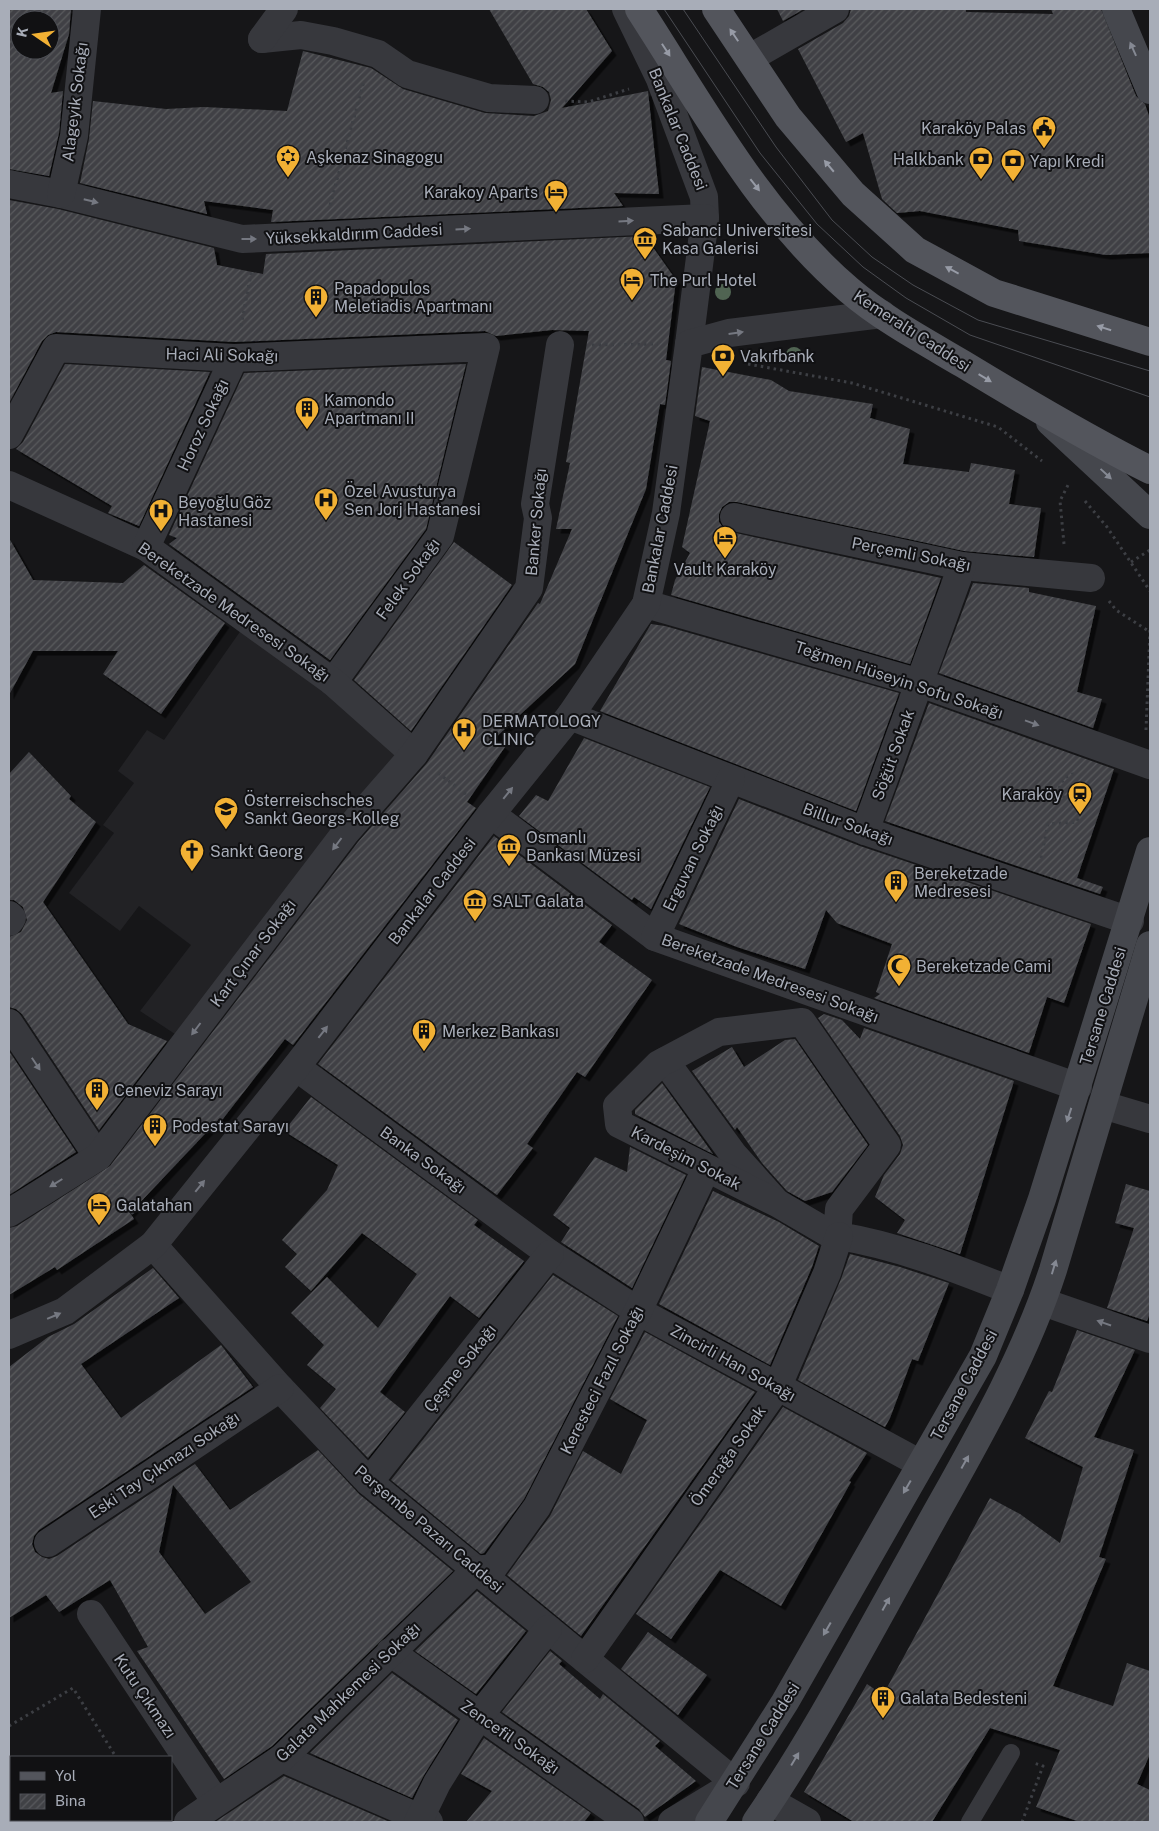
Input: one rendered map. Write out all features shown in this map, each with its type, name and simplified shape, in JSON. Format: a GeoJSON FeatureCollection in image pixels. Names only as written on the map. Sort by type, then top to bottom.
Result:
{"type":"FeatureCollection","features":[{"type":"Feature","properties":{"kind":"main road","name":"Kemeraltı Caddesi"},"geometry":{"type":"LineString","coordinates":[[639,9],[751,181],[792,232],[848,289],[882,314],[1032,406],[1150,470]]}},
{"type":"Feature","properties":{"kind":"main road"},"geometry":{"type":"LineString","coordinates":[[716,9],[788,117],[853,194],[916,250],[994,293],[1150,342]]}},
{"type":"Feature","properties":{"kind":"main road"},"geometry":{"type":"LineString","coordinates":[[1116,9],[1150,90]]}},
{"type":"Feature","properties":{"kind":"main road"},"geometry":{"type":"LineString","coordinates":[[1032,406],[1150,515]]}},
{"type":"Feature","properties":{"kind":"main road","name":"Tersane Caddesi"},"geometry":{"type":"LineString","coordinates":[[708,1822],[736,1783],[785,1702],[983,1356],[1010,1290],[1078,1087],[1150,851]]}},
{"type":"Feature","properties":{"kind":"main road","name":"Tersane Caddesi"},"geometry":{"type":"LineString","coordinates":[[763,1812],[846,1674],[981,1432],[1043,1302],[1103,1105],[1142,1006],[1150,945]]}},
{"type":"Feature","properties":{"kind":"street","name":"Alageyik Sokağı"},"geometry":{"type":"LineString","coordinates":[[62,194],[74,136],[87,9]]}},
{"type":"Feature","properties":{"kind":"street"},"geometry":{"type":"LineString","coordinates":[[284,9],[262,39],[301,35],[333,41],[378,54],[407,74],[434,82],[489,98],[535,100]]}},
{"type":"Feature","properties":{"kind":"street","name":"Bankalar Caddesi"},"geometry":{"type":"LineString","coordinates":[[9,1335],[65,1311],[153,1245],[296,1067],[491,814],[570,716],[646,604],[666,513],[705,218],[704,197],[695,170],[660,79],[626,9]]}},
{"type":"Feature","properties":{"kind":"street"},"geometry":{"type":"LineString","coordinates":[[750,58],[835,9]]}},
{"type":"Feature","properties":{"kind":"street","name":"Yüksekkaldırım Caddesi"},"geometry":{"type":"LineString","coordinates":[[9,184],[62,194],[242,239],[705,218]]}},
{"type":"Feature","properties":{"kind":"street"},"geometry":{"type":"LineString","coordinates":[[689,344],[729,333],[882,314]]}},
{"type":"Feature","properties":{"kind":"street","name":"Banker Sokağı"},"geometry":{"type":"LineString","coordinates":[[414,754],[529,588],[538,518],[535,504],[560,345]]}},
{"type":"Feature","properties":{"kind":"street","name":"Haci Ali Sokağı"},"geometry":{"type":"LineString","coordinates":[[9,434],[56,348],[234,358],[486,347]]}},
{"type":"Feature","properties":{"kind":"street","name":"Felek Sokağı"},"geometry":{"type":"LineString","coordinates":[[333,682],[440,536],[486,347]]}},
{"type":"Feature","properties":{"kind":"street","name":"Horoz Sokağı"},"geometry":{"type":"LineString","coordinates":[[146,547],[234,358]]}},
{"type":"Feature","properties":{"kind":"street","name":"Bereketzade Medresesi Sokağı"},"geometry":{"type":"LineString","coordinates":[[9,485],[146,547],[333,682],[414,754]]}},
{"type":"Feature","properties":{"kind":"street","name":"Perçemli Sokağı"},"geometry":{"type":"LineString","coordinates":[[734,517],[962,566],[1091,578]]}},
{"type":"Feature","properties":{"kind":"street","name":"Söğüt Sokak"},"geometry":{"type":"LineString","coordinates":[[865,831],[962,566]]}},
{"type":"Feature","properties":{"kind":"street","name":"Teğmen Hüseyin Sofu Sokağı"},"geometry":{"type":"LineString","coordinates":[[646,604],[920,683],[1147,764]]}},
{"type":"Feature","properties":{"kind":"street","name":"Billur Sokağı"},"geometry":{"type":"LineString","coordinates":[[570,716],[865,831],[1130,921]]}},
{"type":"Feature","properties":{"kind":"street","name":"Kart Çınar Sokağı"},"geometry":{"type":"LineString","coordinates":[[98,1157],[346,832],[414,754]]}},
{"type":"Feature","properties":{"kind":"street","name":"Erguvan Sokağı"},"geometry":{"type":"LineString","coordinates":[[655,937],[731,779]]}},
{"type":"Feature","properties":{"kind":"street","name":"Bereketzade Medresesi Sokağı"},"geometry":{"type":"LineString","coordinates":[[491,814],[655,937],[1078,1087]]}},
{"type":"Feature","properties":{"kind":"street"},"geometry":{"type":"LineString","coordinates":[[9,914],[12,918],[9,922]]}},
{"type":"Feature","properties":{"kind":"street","name":"Kardeşim Sokak"},"geometry":{"type":"LineString","coordinates":[[802,1022],[719,1032],[659,1064],[617,1106],[619,1124],[777,1203],[838,1237],[910,1251],[1010,1290]]}},
{"type":"Feature","properties":{"kind":"street","name":"Ömerağa Sokak"},"geometry":{"type":"LineString","coordinates":[[584,1659],[777,1388],[827,1273],[838,1237],[839,1209],[887,1145],[802,1022]]}},
{"type":"Feature","properties":{"kind":"street"},"geometry":{"type":"LineString","coordinates":[[9,1023],[98,1157],[9,1213]]}},
{"type":"Feature","properties":{"kind":"street","name":"Kardeşim Sokak"},"geometry":{"type":"LineString","coordinates":[[665,1061],[733,1154],[777,1203]]}},
{"type":"Feature","properties":{"kind":"street","name":"Banka Sokağı"},"geometry":{"type":"LineString","coordinates":[[296,1067],[550,1254]]}},
{"type":"Feature","properties":{"kind":"street"},"geometry":{"type":"LineString","coordinates":[[1103,1105],[1150,1119]]}},
{"type":"Feature","properties":{"kind":"street","name":"Keresteci Fazıl Sokağı"},"geometry":{"type":"LineString","coordinates":[[476,1570],[493,1568],[537,1507],[638,1311],[706,1169]]}},
{"type":"Feature","properties":{"kind":"street","name":"Perşembe Pazarı Caddesi"},"geometry":{"type":"LineString","coordinates":[[153,1245],[280,1388],[369,1482],[736,1783]]}},
{"type":"Feature","properties":{"kind":"street","name":"Zincirli Han Sokağı"},"geometry":{"type":"LineString","coordinates":[[550,1254],[638,1311],[777,1388],[921,1464]]}},
{"type":"Feature","properties":{"kind":"street","name":"Çeşme Sokağı"},"geometry":{"type":"LineString","coordinates":[[369,1482],[550,1254]]}},
{"type":"Feature","properties":{"kind":"street"},"geometry":{"type":"LineString","coordinates":[[1043,1302],[1150,1339]]}},
{"type":"Feature","properties":{"kind":"street","name":"Eski Tay Çıkmazı Sokağı"},"geometry":{"type":"LineString","coordinates":[[48,1543],[280,1388]]}},
{"type":"Feature","properties":{"kind":"street","name":"Galata Mahkemesi Sokağı"},"geometry":{"type":"LineString","coordinates":[[188,1822],[282,1758],[476,1570]]}},
{"type":"Feature","properties":{"kind":"street","name":"Kutu Çıkmazı"},"geometry":{"type":"LineString","coordinates":[[90,1614],[216,1802]]}},
{"type":"Feature","properties":{"kind":"street"},"geometry":{"type":"LineString","coordinates":[[282,1758],[423,1821],[437,1783],[479,1716],[548,1629]]}},
{"type":"Feature","properties":{"kind":"street","name":"Zencefil Sokağı"},"geometry":{"type":"LineString","coordinates":[[390,1652],[630,1822]]}},
{"type":"Feature","properties":{"kind":"street"},"geometry":{"type":"LineString","coordinates":[[672,1822],[736,1783]]}},
{"type":"Feature","properties":{"kind":"street"},"geometry":{"type":"LineString","coordinates":[[763,1812],[807,1822]]}},
{"type":"Feature","properties":{"kind":"lane"},"geometry":{"type":"LineString","coordinates":[[970,1822],[1011,1753]]}},
{"type":"Feature","properties":{"kind":"path"},"geometry":{"type":"LineString","coordinates":[[325,235],[331,203],[367,72]]}},
{"type":"Feature","properties":{"kind":"path"},"geometry":{"type":"LineString","coordinates":[[535,100],[588,102],[638,86]]}},
{"type":"Feature","properties":{"kind":"path","name":"Horoz Sokağı"},"geometry":{"type":"LineString","coordinates":[[234,358],[258,238]]}},
{"type":"Feature","properties":{"kind":"path"},"geometry":{"type":"LineString","coordinates":[[741,362],[852,384],[998,427],[1046,464]]}},
{"type":"Feature","properties":{"kind":"path"},"geometry":{"type":"LineString","coordinates":[[1062,476],[1076,489]]}},
{"type":"Feature","properties":{"kind":"path"},"geometry":{"type":"LineString","coordinates":[[1070,482],[1060,501],[1063,543],[1116,610],[1150,633]]}},
{"type":"Feature","properties":{"kind":"path"},"geometry":{"type":"LineString","coordinates":[[1082,497],[1131,562],[1150,592]]}},
{"type":"Feature","properties":{"kind":"path"},"geometry":{"type":"LineString","coordinates":[[1131,562],[1150,550]]}},
{"type":"Feature","properties":{"kind":"path"},"geometry":{"type":"LineString","coordinates":[[1147,764],[1150,628]]}},
{"type":"Feature","properties":{"kind":"path"},"geometry":{"type":"LineString","coordinates":[[414,754],[491,814]]}},
{"type":"Feature","properties":{"kind":"path"},"geometry":{"type":"LineString","coordinates":[[1077,773],[1068,775],[1060,782],[1058,793],[1082,808],[1080,815]]}},
{"type":"Feature","properties":{"kind":"path"},"geometry":{"type":"LineString","coordinates":[[98,1157],[153,1245]]}},
{"type":"Feature","properties":{"kind":"path"},"geometry":{"type":"LineString","coordinates":[[9,1726],[73,1688],[115,1756]]}},
{"type":"Feature","properties":{"kind":"path"},"geometry":{"type":"LineString","coordinates":[[1011,1753],[1043,1766],[1022,1822]]}},
{"type":"Feature","properties":{"kind":"shaded area","name":"Österreischsches Sankt Georgs-Kolleg"},"geometry":{"type":"Polygon","coordinates":[[[244,626],[404,755],[178,1036],[140,1011],[191,945],[139,906],[120,931],[69,893],[114,833],[103,825],[134,783],[118,771],[147,730],[164,740],[244,626]]]}},
{"type":"Feature","properties":{"kind":"building"},"geometry":{"type":"Polygon","coordinates":[[[9,9],[71,9],[69,34],[51,93],[63,91],[59,133],[49,176],[9,169],[9,9]]]}},
{"type":"Feature","properties":{"kind":"building"},"geometry":{"type":"Polygon","coordinates":[[[489,9],[586,9],[612,51],[562,108],[648,91],[659,194],[614,193],[623,206],[271,222],[273,210],[204,201],[207,214],[80,183],[89,139],[93,101],[166,109],[204,107],[287,111],[303,51],[371,68],[403,89],[485,113],[534,116],[548,111],[551,100],[549,92],[543,87],[533,84],[489,9]]]}},
{"type":"Feature","properties":{"kind":"building"},"geometry":{"type":"Polygon","coordinates":[[[777,9],[804,9],[783,21],[777,9]]]}},
{"type":"Feature","properties":{"kind":"building"},"geometry":{"type":"Polygon","coordinates":[[[851,9],[966,9],[966,12],[1053,14],[1051,9],[1101,9],[1136,96],[1145,104],[1150,119],[1150,253],[1106,255],[1019,241],[1018,230],[920,211],[897,213],[882,199],[863,133],[846,142],[798,49],[843,23],[849,16],[851,9]]]}},
{"type":"Feature","properties":{"kind":"building"},"geometry":{"type":"Polygon","coordinates":[[[9,200],[58,209],[214,248],[217,265],[263,274],[266,254],[645,236],[676,280],[666,360],[671,361],[665,405],[660,404],[646,489],[575,664],[494,739],[505,747],[467,802],[476,808],[293,1045],[285,1039],[222,1120],[220,1118],[130,1213],[134,1219],[57,1270],[55,1267],[9,1295],[9,1228],[17,1226],[110,1166],[358,842],[427,763],[538,603],[540,604],[572,529],[556,529],[570,463],[566,462],[589,331],[552,330],[496,336],[485,331],[234,342],[56,332],[48,335],[42,341],[9,403],[9,200]]]}},
{"type":"Feature","properties":{"kind":"building"},"geometry":{"type":"Polygon","coordinates":[[[65,364],[210,372],[139,526],[108,513],[112,506],[16,449],[23,442],[65,364]]]}},
{"type":"Feature","properties":{"kind":"building"},"geometry":{"type":"Polygon","coordinates":[[[466,364],[426,529],[330,660],[169,544],[177,538],[169,535],[244,373],[466,364]]]}},
{"type":"Feature","properties":{"kind":"building"},"geometry":{"type":"Polygon","coordinates":[[[702,367],[771,380],[789,391],[873,404],[870,418],[910,429],[903,464],[969,472],[971,463],[1015,470],[1009,504],[1041,508],[1034,557],[964,551],[737,502],[729,502],[722,507],[719,514],[719,522],[724,529],[731,532],[941,578],[910,664],[671,595],[675,580],[690,553],[682,547],[710,421],[695,416],[702,367]]]}},
{"type":"Feature","properties":{"kind":"building"},"geometry":{"type":"Polygon","coordinates":[[[9,538],[33,580],[123,583],[144,565],[225,623],[161,714],[103,674],[118,651],[33,651],[9,695],[9,538]]]}},
{"type":"Feature","properties":{"kind":"building"},"geometry":{"type":"Polygon","coordinates":[[[454,542],[512,585],[411,731],[354,680],[454,542]]]}},
{"type":"Feature","properties":{"kind":"building"},"geometry":{"type":"Polygon","coordinates":[[[973,583],[1029,588],[1029,592],[1096,606],[1077,692],[1102,699],[1093,728],[939,673],[973,583]]]}},
{"type":"Feature","properties":{"kind":"building"},"geometry":{"type":"Polygon","coordinates":[[[651,624],[665,626],[899,693],[856,811],[600,711],[651,624]]]}},
{"type":"Feature","properties":{"kind":"building"},"geometry":{"type":"Polygon","coordinates":[[[929,703],[1114,769],[1077,878],[1103,887],[1100,894],[885,821],[929,703]]]}},
{"type":"Feature","properties":{"kind":"building"},"geometry":{"type":"Polygon","coordinates":[[[584,738],[710,787],[651,909],[634,897],[632,900],[519,816],[536,795],[548,801],[584,738]]]}},
{"type":"Feature","properties":{"kind":"building"},"geometry":{"type":"Polygon","coordinates":[[[29,752],[71,796],[69,799],[96,822],[43,902],[128,1024],[167,1041],[99,1130],[22,1014],[16,1009],[9,1007],[9,937],[21,932],[27,920],[23,907],[14,900],[9,900],[9,774],[29,752]]]}},
{"type":"Feature","properties":{"kind":"building"},"geometry":{"type":"Polygon","coordinates":[[[739,799],[860,846],[1091,924],[1064,1003],[1047,997],[1029,1053],[874,998],[880,994],[876,992],[892,944],[837,923],[826,910],[805,969],[737,947],[679,924],[739,799]]]}},
{"type":"Feature","properties":{"kind":"building"},"geometry":{"type":"Polygon","coordinates":[[[494,836],[612,925],[599,942],[652,980],[585,1077],[577,1072],[527,1144],[533,1148],[497,1195],[318,1064],[494,836]]]}},
{"type":"Feature","properties":{"kind":"building"},"geometry":{"type":"Polygon","coordinates":[[[824,1014],[842,1020],[860,1039],[864,1028],[1014,1081],[960,1254],[897,1233],[905,1220],[875,1197],[884,1175],[900,1154],[903,1145],[900,1136],[818,1018],[824,1014]]]}},
{"type":"Feature","properties":{"kind":"building"},"geometry":{"type":"Polygon","coordinates":[[[795,1039],[868,1145],[832,1192],[805,1201],[787,1191],[762,1163],[737,1127],[735,1130],[692,1071],[732,1047],[744,1067],[785,1040],[795,1039]]]}},
{"type":"Feature","properties":{"kind":"building"},"geometry":{"type":"Polygon","coordinates":[[[9,1051],[76,1152],[9,1195],[9,1051]]]}},
{"type":"Feature","properties":{"kind":"building"},"geometry":{"type":"Polygon","coordinates":[[[662,1083],[713,1154],[635,1114],[635,1110],[662,1083]]]}},
{"type":"Feature","properties":{"kind":"building"},"geometry":{"type":"Polygon","coordinates":[[[311,1097],[478,1220],[474,1225],[524,1261],[479,1318],[450,1296],[380,1392],[405,1412],[368,1458],[320,1408],[336,1389],[307,1365],[324,1345],[291,1313],[327,1277],[378,1328],[417,1274],[362,1233],[311,1291],[285,1267],[297,1254],[282,1240],[327,1190],[338,1165],[284,1131],[311,1097]]]}},
{"type":"Feature","properties":{"kind":"building"},"geometry":{"type":"Polygon","coordinates":[[[630,1147],[686,1175],[632,1288],[561,1242],[570,1228],[553,1215],[595,1157],[627,1172],[630,1147]]]}},
{"type":"Feature","properties":{"kind":"building"},"geometry":{"type":"Polygon","coordinates":[[[1126,1184],[1150,1191],[1150,1313],[1147,1321],[1107,1308],[1134,1228],[1115,1223],[1126,1184]]]}},
{"type":"Feature","properties":{"kind":"building"},"geometry":{"type":"Polygon","coordinates":[[[713,1191],[779,1222],[819,1246],[812,1267],[770,1365],[659,1304],[713,1191]]]}},
{"type":"Feature","properties":{"kind":"building"},"geometry":{"type":"Polygon","coordinates":[[[850,1254],[900,1267],[949,1283],[918,1361],[912,1359],[885,1427],[798,1380],[850,1254]]]}},
{"type":"Feature","properties":{"kind":"building"},"geometry":{"type":"Polygon","coordinates":[[[153,1268],[179,1298],[81,1364],[121,1418],[221,1345],[253,1387],[39,1530],[34,1536],[32,1544],[35,1552],[42,1557],[49,1559],[57,1556],[195,1464],[230,1510],[318,1450],[359,1494],[453,1571],[272,1746],[224,1779],[137,1651],[148,1647],[110,1580],[59,1612],[46,1595],[9,1618],[9,1367],[48,1337],[74,1324],[153,1268]],[[173,1485],[159,1552],[205,1614],[251,1582],[173,1485]]]}},
{"type":"Feature","properties":{"kind":"building"},"geometry":{"type":"Polygon","coordinates":[[[553,1275],[618,1316],[524,1499],[484,1553],[481,1554],[391,1480],[553,1275]]]}},
{"type":"Feature","properties":{"kind":"building"},"geometry":{"type":"Polygon","coordinates":[[[1077,1330],[1135,1350],[1094,1437],[1134,1450],[1099,1557],[1106,1559],[1053,1686],[1113,1706],[1127,1663],[1150,1671],[1150,1754],[1137,1784],[1150,1790],[1150,1822],[1080,1822],[1036,1807],[1060,1750],[990,1728],[932,1822],[854,1822],[804,1792],[867,1684],[883,1695],[990,1498],[1020,1514],[1060,1543],[1083,1467],[1025,1438],[1049,1391],[1052,1392],[1077,1330]]]}},
{"type":"Feature","properties":{"kind":"building"},"geometry":{"type":"Polygon","coordinates":[[[645,1332],[755,1392],[581,1636],[507,1575],[550,1516],[583,1451],[621,1474],[647,1420],[610,1399],[645,1332]]]}},
{"type":"Feature","properties":{"kind":"building"},"geometry":{"type":"Polygon","coordinates":[[[783,1407],[867,1453],[849,1481],[851,1482],[781,1606],[720,1570],[671,1639],[636,1614],[783,1407]]]}},
{"type":"Feature","properties":{"kind":"building"},"geometry":{"type":"Polygon","coordinates":[[[477,1591],[526,1631],[476,1694],[415,1651],[477,1591]]]}},
{"type":"Feature","properties":{"kind":"building"},"geometry":{"type":"Polygon","coordinates":[[[648,1632],[707,1675],[678,1715],[621,1669],[648,1632]]]}},
{"type":"Feature","properties":{"kind":"building"},"geometry":{"type":"Polygon","coordinates":[[[550,1651],[562,1661],[559,1664],[600,1699],[603,1694],[660,1741],[655,1746],[696,1781],[645,1817],[639,1809],[502,1712],[550,1651]]]}},
{"type":"Feature","properties":{"kind":"building"},"geometry":{"type":"Polygon","coordinates":[[[392,1673],[458,1720],[412,1798],[310,1753],[392,1673]]]}},
{"type":"Feature","properties":{"kind":"building"},"geometry":{"type":"Polygon","coordinates":[[[484,1738],[591,1813],[584,1822],[466,1822],[492,1791],[461,1774],[484,1738]]]}},
{"type":"Feature","properties":{"kind":"building"},"geometry":{"type":"Polygon","coordinates":[[[284,1776],[390,1822],[215,1822],[284,1776]]]}},
{"type":"Feature","properties":{"kind":"tram line"},"geometry":{"type":"LineString","coordinates":[[664,9],[760,153],[817,224],[863,267],[906,298],[970,335],[1150,397]]}},
{"type":"Feature","properties":{"kind":"tram line"},"geometry":{"type":"LineString","coordinates":[[683,9],[776,147],[832,220],[872,257],[913,285],[978,320],[1150,371]]}},
{"type":"Feature","properties":{"kind":"place","name":"Karaköy Palas"},"geometry":{"type":"Point","coordinates":[1044,149]}},
{"type":"Feature","properties":{"kind":"place","name":"Aşkenaz Sinagogu"},"geometry":{"type":"Point","coordinates":[288,178]}},
{"type":"Feature","properties":{"kind":"place","name":"Halkbank"},"geometry":{"type":"Point","coordinates":[981,180]}},
{"type":"Feature","properties":{"kind":"place","name":"Yapı Kredi"},"geometry":{"type":"Point","coordinates":[1013,182]}},
{"type":"Feature","properties":{"kind":"place","name":"Karakoy Aparts"},"geometry":{"type":"Point","coordinates":[556,213]}},
{"type":"Feature","properties":{"kind":"place","name":"Sabanci Universitesi Kasa Galerisi"},"geometry":{"type":"Point","coordinates":[645,260]}},
{"type":"Feature","properties":{"kind":"place","name":"The Purl Hotel"},"geometry":{"type":"Point","coordinates":[632,301]}},
{"type":"Feature","properties":{"kind":"place","name":"Papadopulos Meletiadis Apartmanı"},"geometry":{"type":"Point","coordinates":[316,318]}},
{"type":"Feature","properties":{"kind":"place","name":"Vakıfbank"},"geometry":{"type":"Point","coordinates":[723,377]}},
{"type":"Feature","properties":{"kind":"place","name":"Kamondo Apartmanı II"},"geometry":{"type":"Point","coordinates":[307,430]}},
{"type":"Feature","properties":{"kind":"place","name":"Özel Avusturya Sen Jorj Hastanesi"},"geometry":{"type":"Point","coordinates":[326,521]}},
{"type":"Feature","properties":{"kind":"place","name":"Beyoğlu Göz Hastanesi"},"geometry":{"type":"Point","coordinates":[161,532]}},
{"type":"Feature","properties":{"kind":"place","name":"Vault Karaköy"},"geometry":{"type":"Point","coordinates":[725,559]}},
{"type":"Feature","properties":{"kind":"place","name":"DERMATOLOGY CLINIC"},"geometry":{"type":"Point","coordinates":[464,751]}},
{"type":"Feature","properties":{"kind":"place","name":"Karaköy"},"geometry":{"type":"Point","coordinates":[1080,815]}},
{"type":"Feature","properties":{"kind":"place","name":"Österreischsches Sankt Georgs-Kolleg"},"geometry":{"type":"Point","coordinates":[226,830]}},
{"type":"Feature","properties":{"kind":"place","name":"Osmanlı Bankası Müzesi"},"geometry":{"type":"Point","coordinates":[509,867]}},
{"type":"Feature","properties":{"kind":"place","name":"Sankt Georg"},"geometry":{"type":"Point","coordinates":[192,872]}},
{"type":"Feature","properties":{"kind":"place","name":"Bereketzade Medresesi"},"geometry":{"type":"Point","coordinates":[896,903]}},
{"type":"Feature","properties":{"kind":"place","name":"SALT Galata"},"geometry":{"type":"Point","coordinates":[475,922]}},
{"type":"Feature","properties":{"kind":"place","name":"Bereketzade Cami"},"geometry":{"type":"Point","coordinates":[899,987]}},
{"type":"Feature","properties":{"kind":"place","name":"Merkez Bankası"},"geometry":{"type":"Point","coordinates":[424,1052]}},
{"type":"Feature","properties":{"kind":"place","name":"Ceneviz Sarayı"},"geometry":{"type":"Point","coordinates":[97,1111]}},
{"type":"Feature","properties":{"kind":"place","name":"Podestat Sarayı"},"geometry":{"type":"Point","coordinates":[155,1147]}},
{"type":"Feature","properties":{"kind":"place","name":"Galatahan"},"geometry":{"type":"Point","coordinates":[99,1226]}},
{"type":"Feature","properties":{"kind":"place","name":"Galata Bedesteni"},"geometry":{"type":"Point","coordinates":[883,1719]}}]}
